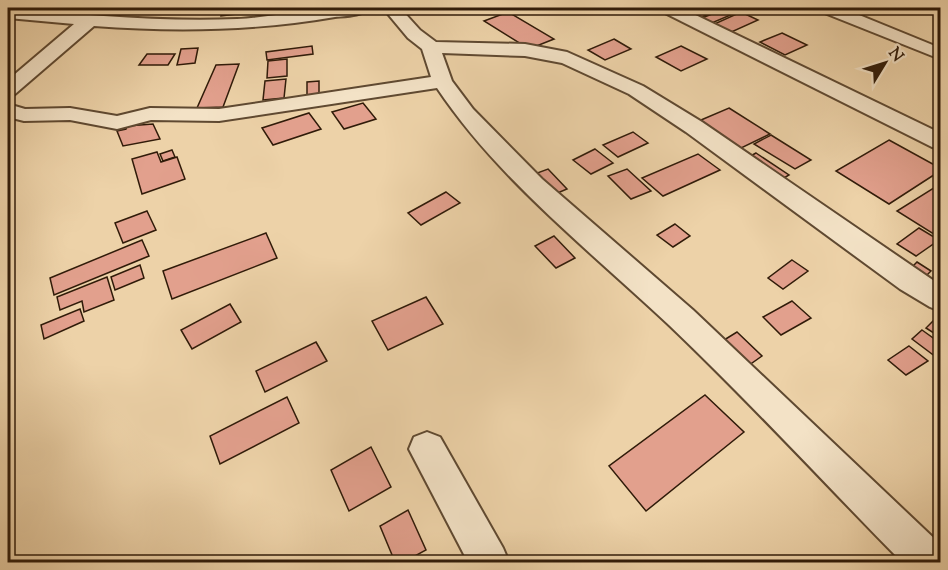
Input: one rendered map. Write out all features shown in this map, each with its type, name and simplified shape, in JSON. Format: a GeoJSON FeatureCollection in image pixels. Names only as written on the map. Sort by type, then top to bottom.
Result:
{"type":"FeatureCollection","features":[{"type":"Feature","properties":{"kind":"street"},"geometry":{"type":"LineString","coordinates":[[11,11],[90,20],[206,24],[268,22],[361,8]]}},
{"type":"Feature","properties":{"kind":"street"},"geometry":{"type":"LineString","coordinates":[[391,8],[414,34],[431,47],[442,81],[465,114],[533,185],[682,320],[930,562]]}},
{"type":"Feature","properties":{"kind":"street"},"geometry":{"type":"LineString","coordinates":[[669,8],[940,142]]}},
{"type":"Feature","properties":{"kind":"street"},"geometry":{"type":"LineString","coordinates":[[828,8],[940,54]]}},
{"type":"Feature","properties":{"kind":"street"},"geometry":{"type":"LineString","coordinates":[[8,90],[90,20]]}},
{"type":"Feature","properties":{"kind":"street"},"geometry":{"type":"LineString","coordinates":[[431,47],[525,50],[567,58],[598,70],[636,90],[694,127],[940,299]]}},
{"type":"Feature","properties":{"kind":"street"},"geometry":{"type":"LineString","coordinates":[[8,110],[24,115],[70,114],[117,123],[150,114],[219,115],[442,81]]}},
{"type":"Feature","properties":{"kind":"street"},"geometry":{"type":"LineString","coordinates":[[427,449],[489,562]]}},
{"type":"Feature","properties":{"kind":"building"},"geometry":{"type":"Polygon","coordinates":[[[222,8],[245,8],[245,13],[221,16],[222,8]]]}},
{"type":"Feature","properties":{"kind":"building"},"geometry":{"type":"Polygon","coordinates":[[[677,8],[701,8],[712,13],[699,18],[677,8]]]}},
{"type":"Feature","properties":{"kind":"building"},"geometry":{"type":"Polygon","coordinates":[[[706,8],[732,8],[740,11],[707,25],[697,20],[717,12],[706,8]]]}},
{"type":"Feature","properties":{"kind":"building"},"geometry":{"type":"Polygon","coordinates":[[[508,12],[554,39],[529,49],[484,21],[508,12]]]}},
{"type":"Feature","properties":{"kind":"building"},"geometry":{"type":"Polygon","coordinates":[[[741,12],[758,20],[727,34],[710,26],[741,12]]]}},
{"type":"Feature","properties":{"kind":"building"},"geometry":{"type":"Polygon","coordinates":[[[782,33],[807,45],[785,55],[760,42],[782,33]]]}},
{"type":"Feature","properties":{"kind":"building"},"geometry":{"type":"Polygon","coordinates":[[[614,39],[631,49],[605,60],[588,50],[614,39]]]}},
{"type":"Feature","properties":{"kind":"building"},"geometry":{"type":"Polygon","coordinates":[[[312,46],[313,54],[267,60],[266,52],[312,46]]]}},
{"type":"Feature","properties":{"kind":"building"},"geometry":{"type":"Polygon","coordinates":[[[681,46],[707,59],[681,71],[656,57],[681,46]]]}},
{"type":"Feature","properties":{"kind":"building"},"geometry":{"type":"Polygon","coordinates":[[[198,48],[195,63],[177,65],[181,49],[198,48]]]}},
{"type":"Feature","properties":{"kind":"building"},"geometry":{"type":"Polygon","coordinates":[[[147,54],[175,54],[168,65],[139,65],[147,54]]]}},
{"type":"Feature","properties":{"kind":"building"},"geometry":{"type":"Polygon","coordinates":[[[287,59],[287,76],[267,78],[268,61],[287,59]]]}},
{"type":"Feature","properties":{"kind":"building"},"geometry":{"type":"Polygon","coordinates":[[[239,64],[223,107],[197,108],[216,65],[239,64]]]}},
{"type":"Feature","properties":{"kind":"building"},"geometry":{"type":"Polygon","coordinates":[[[286,79],[284,98],[263,100],[265,81],[286,79]]]}},
{"type":"Feature","properties":{"kind":"building"},"geometry":{"type":"Polygon","coordinates":[[[319,81],[319,95],[307,96],[307,82],[319,81]]]}},
{"type":"Feature","properties":{"kind":"building"},"geometry":{"type":"Polygon","coordinates":[[[363,103],[376,119],[344,129],[332,112],[363,103]]]}},
{"type":"Feature","properties":{"kind":"building"},"geometry":{"type":"Polygon","coordinates":[[[729,108],[770,134],[735,151],[694,123],[729,108]]]}},
{"type":"Feature","properties":{"kind":"building"},"geometry":{"type":"Polygon","coordinates":[[[309,113],[321,129],[273,145],[262,128],[309,113]]]}},
{"type":"Feature","properties":{"kind":"building"},"geometry":{"type":"Polygon","coordinates":[[[153,124],[160,139],[123,146],[117,131],[126,129],[127,126],[153,124]]]}},
{"type":"Feature","properties":{"kind":"building"},"geometry":{"type":"Polygon","coordinates":[[[633,132],[648,143],[618,157],[603,145],[633,132]]]}},
{"type":"Feature","properties":{"kind":"building"},"geometry":{"type":"Polygon","coordinates":[[[771,135],[811,160],[795,169],[754,144],[771,135]]]}},
{"type":"Feature","properties":{"kind":"building"},"geometry":{"type":"Polygon","coordinates":[[[889,140],[940,168],[940,171],[889,204],[836,171],[889,140]]]}},
{"type":"Feature","properties":{"kind":"building"},"geometry":{"type":"Polygon","coordinates":[[[595,149],[613,163],[591,174],[573,160],[595,149]]]}},
{"type":"Feature","properties":{"kind":"building"},"geometry":{"type":"Polygon","coordinates":[[[172,150],[175,157],[163,161],[160,154],[172,150]]]}},
{"type":"Feature","properties":{"kind":"building"},"geometry":{"type":"Polygon","coordinates":[[[157,152],[161,162],[177,157],[185,179],[142,194],[132,159],[157,152]]]}},
{"type":"Feature","properties":{"kind":"building"},"geometry":{"type":"Polygon","coordinates":[[[756,153],[789,175],[779,181],[745,159],[756,153]]]}},
{"type":"Feature","properties":{"kind":"building"},"geometry":{"type":"Polygon","coordinates":[[[698,154],[720,170],[663,196],[642,178],[698,154]]]}},
{"type":"Feature","properties":{"kind":"building"},"geometry":{"type":"Polygon","coordinates":[[[548,169],[567,189],[548,197],[529,176],[548,169]]]}},
{"type":"Feature","properties":{"kind":"building"},"geometry":{"type":"Polygon","coordinates":[[[627,169],[651,191],[631,199],[608,176],[627,169]]]}},
{"type":"Feature","properties":{"kind":"building"},"geometry":{"type":"Polygon","coordinates":[[[940,184],[940,238],[897,211],[940,184]]]}},
{"type":"Feature","properties":{"kind":"building"},"geometry":{"type":"Polygon","coordinates":[[[446,192],[460,203],[421,225],[408,213],[446,192]]]}},
{"type":"Feature","properties":{"kind":"building"},"geometry":{"type":"Polygon","coordinates":[[[147,211],[156,230],[123,243],[115,223],[147,211]]]}},
{"type":"Feature","properties":{"kind":"building"},"geometry":{"type":"Polygon","coordinates":[[[675,224],[690,236],[673,247],[657,235],[675,224]]]}},
{"type":"Feature","properties":{"kind":"building"},"geometry":{"type":"Polygon","coordinates":[[[919,228],[939,240],[916,256],[897,244],[919,228]]]}},
{"type":"Feature","properties":{"kind":"building"},"geometry":{"type":"Polygon","coordinates":[[[266,233],[277,258],[172,299],[163,271],[266,233]]]}},
{"type":"Feature","properties":{"kind":"building"},"geometry":{"type":"Polygon","coordinates":[[[554,236],[575,258],[556,268],[535,246],[554,236]]]}},
{"type":"Feature","properties":{"kind":"building"},"geometry":{"type":"Polygon","coordinates":[[[142,240],[149,256],[54,295],[50,278],[142,240]]]}},
{"type":"Feature","properties":{"kind":"building"},"geometry":{"type":"Polygon","coordinates":[[[792,260],[808,271],[783,289],[768,278],[792,260]]]}},
{"type":"Feature","properties":{"kind":"building"},"geometry":{"type":"Polygon","coordinates":[[[917,262],[931,271],[924,278],[910,269],[917,262]]]}},
{"type":"Feature","properties":{"kind":"building"},"geometry":{"type":"Polygon","coordinates":[[[140,265],[144,278],[115,290],[111,277],[140,265]]]}},
{"type":"Feature","properties":{"kind":"building"},"geometry":{"type":"Polygon","coordinates":[[[107,277],[114,300],[84,312],[82,301],[60,310],[57,297],[107,277]]]}},
{"type":"Feature","properties":{"kind":"building"},"geometry":{"type":"Polygon","coordinates":[[[426,297],[443,324],[388,350],[372,321],[426,297]]]}},
{"type":"Feature","properties":{"kind":"building"},"geometry":{"type":"Polygon","coordinates":[[[792,301],[811,318],[781,335],[763,317],[792,301]]]}},
{"type":"Feature","properties":{"kind":"building"},"geometry":{"type":"Polygon","coordinates":[[[230,304],[241,322],[192,349],[181,330],[230,304]]]}},
{"type":"Feature","properties":{"kind":"building"},"geometry":{"type":"Polygon","coordinates":[[[80,309],[84,321],[44,339],[41,325],[80,309]]]}},
{"type":"Feature","properties":{"kind":"building"},"geometry":{"type":"Polygon","coordinates":[[[936,318],[940,321],[940,337],[926,328],[936,318]]]}},
{"type":"Feature","properties":{"kind":"building"},"geometry":{"type":"Polygon","coordinates":[[[922,330],[940,343],[940,360],[912,339],[922,330]]]}},
{"type":"Feature","properties":{"kind":"building"},"geometry":{"type":"Polygon","coordinates":[[[737,332],[762,356],[742,370],[716,345],[737,332]]]}},
{"type":"Feature","properties":{"kind":"building"},"geometry":{"type":"Polygon","coordinates":[[[316,342],[327,361],[265,392],[256,371],[316,342]]]}},
{"type":"Feature","properties":{"kind":"building"},"geometry":{"type":"Polygon","coordinates":[[[909,346],[928,361],[906,375],[888,360],[909,346]]]}},
{"type":"Feature","properties":{"kind":"building"},"geometry":{"type":"Polygon","coordinates":[[[705,395],[744,432],[646,511],[609,466],[705,395]]]}},
{"type":"Feature","properties":{"kind":"building"},"geometry":{"type":"Polygon","coordinates":[[[287,397],[299,423],[220,464],[210,436],[287,397]]]}},
{"type":"Feature","properties":{"kind":"building"},"geometry":{"type":"Polygon","coordinates":[[[371,447],[391,487],[349,511],[331,470],[371,447]]]}},
{"type":"Feature","properties":{"kind":"building"},"geometry":{"type":"Polygon","coordinates":[[[408,510],[426,550],[404,562],[395,562],[380,526],[408,510]]]}}]}
